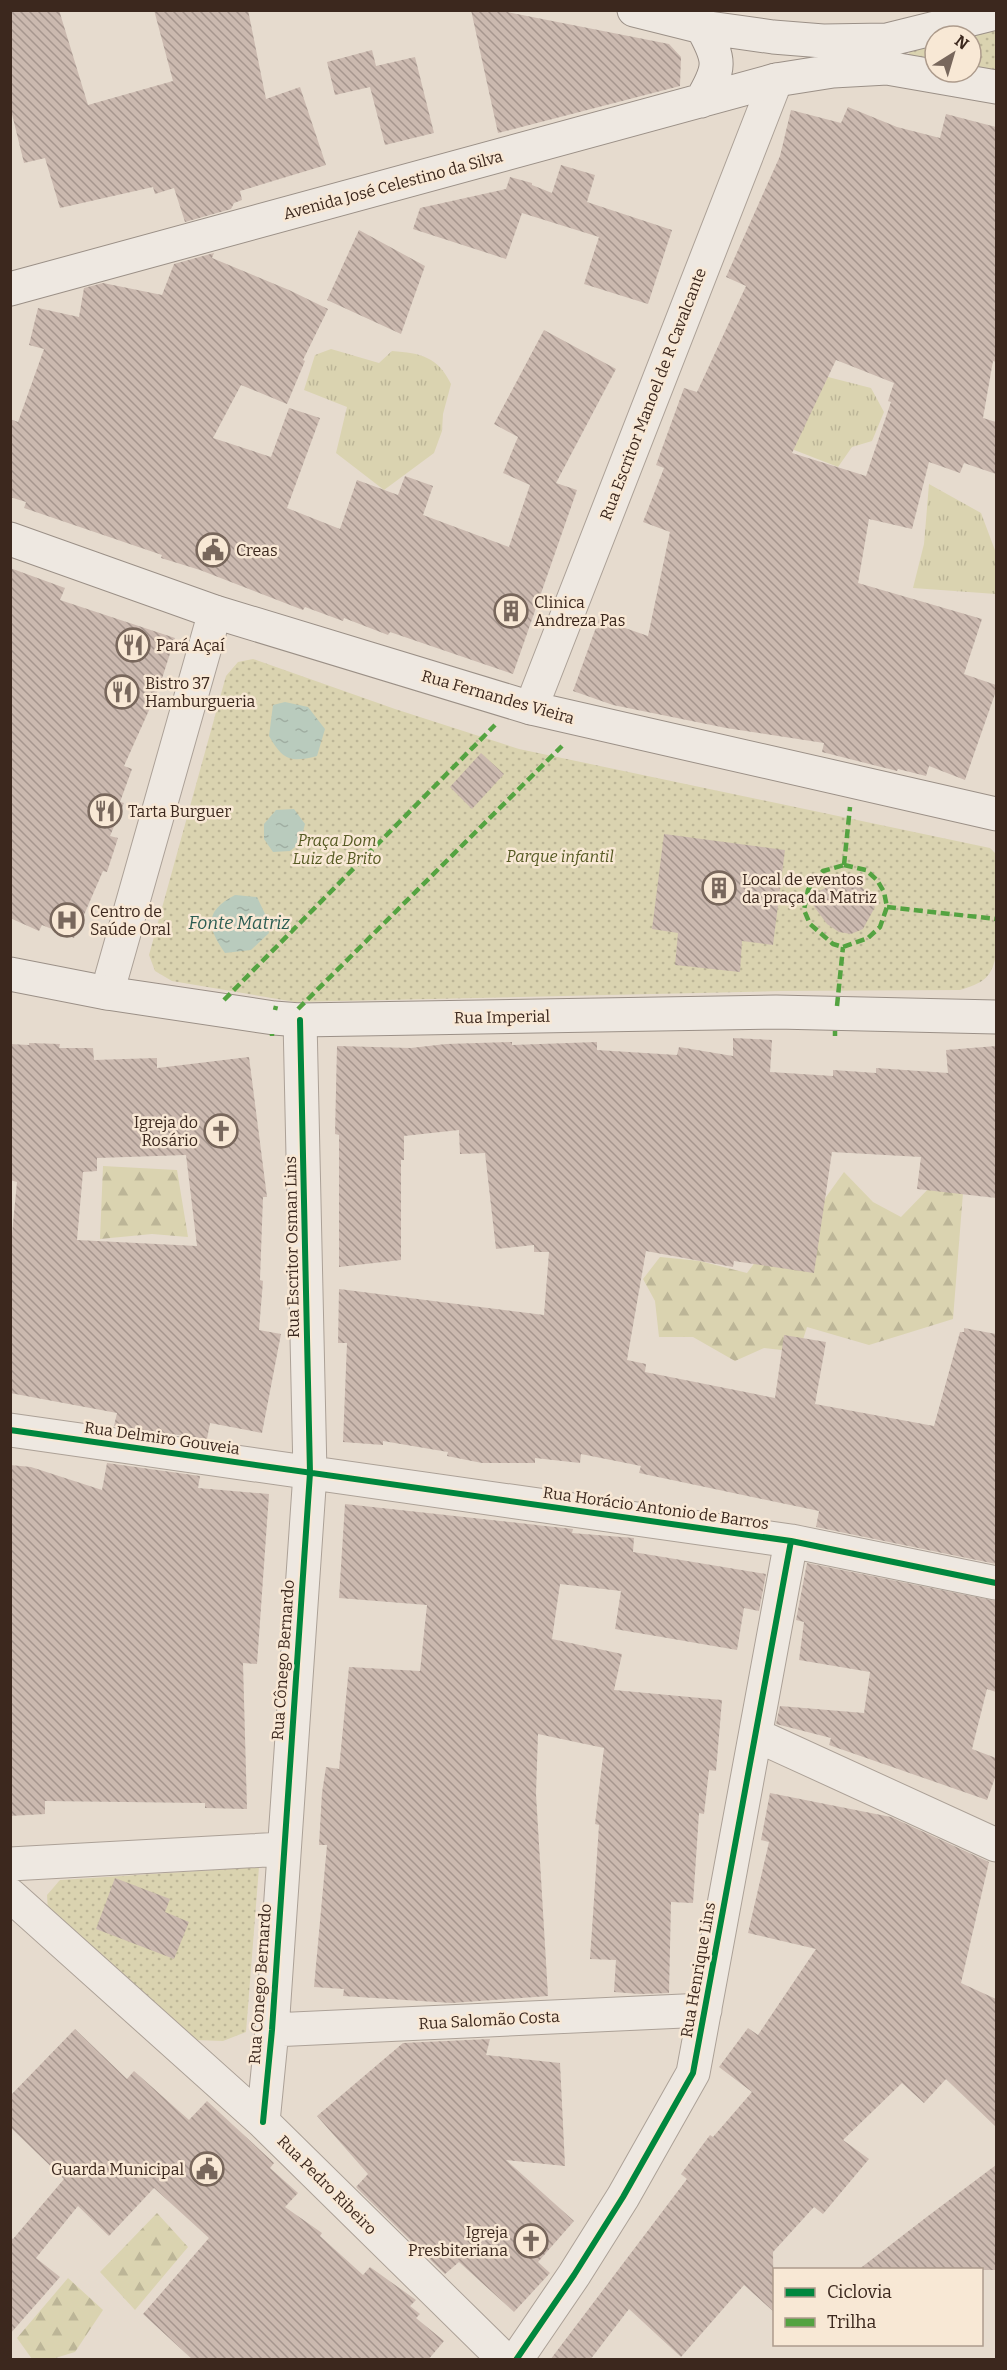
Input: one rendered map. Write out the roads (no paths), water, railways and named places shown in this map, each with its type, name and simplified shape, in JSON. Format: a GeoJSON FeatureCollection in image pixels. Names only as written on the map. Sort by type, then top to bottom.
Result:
{"type":"FeatureCollection","features":[{"type":"Feature","properties":{"kind":"street"},"geometry":{"type":"LineString","coordinates":[[634,10],[702,27],[823,41],[887,54],[996,87]]}},
{"type":"Feature","properties":{"kind":"street"},"geometry":{"type":"LineString","coordinates":[[887,54],[996,13]]}},
{"type":"Feature","properties":{"kind":"street"},"geometry":{"type":"LineString","coordinates":[[701,101],[715,78],[716,59],[714,49],[702,27]]}},
{"type":"Feature","properties":{"kind":"street","name":"Avenida José Celestino da Silva"},"geometry":{"type":"LineString","coordinates":[[10,289],[776,80],[833,71],[887,54]]}},
{"type":"Feature","properties":{"kind":"street","name":"Rua Escritor Manoel de R Cavalcante"},"geometry":{"type":"LineString","coordinates":[[531,708],[776,80]]}},
{"type":"Feature","properties":{"kind":"street","name":"Rua Fernandes Vieira"},"geometry":{"type":"LineString","coordinates":[[10,539],[215,612],[531,708],[996,814]]}},
{"type":"Feature","properties":{"kind":"street"},"geometry":{"type":"LineString","coordinates":[[107,993],[215,612]]}},
{"type":"Feature","properties":{"kind":"street","name":"Rua Imperial"},"geometry":{"type":"LineString","coordinates":[[10,974],[107,993],[300,1020],[776,1012],[996,1017]]}},
{"type":"Feature","properties":{"kind":"street","name":"Rua Escritor Osman Lins"},"geometry":{"type":"LineString","coordinates":[[300,1020],[310,1473]]}},
{"type":"Feature","properties":{"kind":"street","name":"Rua Delmiro Gouveia"},"geometry":{"type":"LineString","coordinates":[[10,1430],[310,1473]]}},
{"type":"Feature","properties":{"kind":"street","name":"Rua Horácio Antonio de Barros"},"geometry":{"type":"LineString","coordinates":[[310,1473],[791,1541],[996,1583]]}},
{"type":"Feature","properties":{"kind":"street","name":"Rua Cônego Bernardo"},"geometry":{"type":"LineString","coordinates":[[284,1849],[310,1473]]}},
{"type":"Feature","properties":{"kind":"street","name":"Rua Henrique Lins"},"geometry":{"type":"LineString","coordinates":[[516,2360],[586,2256],[693,2073],[791,1541]]}},
{"type":"Feature","properties":{"kind":"street"},"geometry":{"type":"LineString","coordinates":[[756,1735],[996,1845]]}},
{"type":"Feature","properties":{"kind":"street"},"geometry":{"type":"LineString","coordinates":[[10,1864],[284,1849]]}},
{"type":"Feature","properties":{"kind":"street","name":"Rua Conego Bernardo"},"geometry":{"type":"LineString","coordinates":[[263,2122],[272,2030],[284,1849]]}},
{"type":"Feature","properties":{"kind":"street","name":"Rua Pedro Ribeiro"},"geometry":{"type":"LineString","coordinates":[[10,1895],[263,2122],[505,2360]]}},
{"type":"Feature","properties":{"kind":"street","name":"Rua Salomão Costa"},"geometry":{"type":"LineString","coordinates":[[272,2030],[705,2010]]}},
{"type":"Feature","properties":{"kind":"water"},"geometry":{"type":"Polygon","coordinates":[[[285,702],[308,707],[325,729],[317,756],[300,759],[288,758],[283,755],[269,736],[273,705],[285,702]]]}},
{"type":"Feature","properties":{"kind":"water"},"geometry":{"type":"Polygon","coordinates":[[[294,809],[305,824],[300,843],[290,851],[273,852],[264,839],[264,824],[276,810],[294,809]]]}},
{"type":"Feature","properties":{"kind":"water","name":"Fonte Matriz"},"geometry":{"type":"Polygon","coordinates":[[[235,895],[257,897],[265,914],[269,933],[251,950],[225,953],[214,935],[212,920],[218,907],[235,895]]]}},
{"type":"Feature","properties":{"kind":"place","name":"Creas"},"geometry":{"type":"Point","coordinates":[213,550]}},
{"type":"Feature","properties":{"kind":"place","name":"Clinica Andreza Pas"},"geometry":{"type":"Point","coordinates":[511,611]}},
{"type":"Feature","properties":{"kind":"place","name":"Pará Açaí"},"geometry":{"type":"Point","coordinates":[133,645]}},
{"type":"Feature","properties":{"kind":"place","name":"Bistro 37 Hamburgueria"},"geometry":{"type":"Point","coordinates":[122,692]}},
{"type":"Feature","properties":{"kind":"place","name":"Tarta Burguer"},"geometry":{"type":"Point","coordinates":[105,811]}},
{"type":"Feature","properties":{"kind":"place","name":"Local de eventos da praça da Matriz"},"geometry":{"type":"Point","coordinates":[719,888]}},
{"type":"Feature","properties":{"kind":"place","name":"Centro de Saúde Oral"},"geometry":{"type":"Point","coordinates":[67,920]}},
{"type":"Feature","properties":{"kind":"place","name":"Igreja do Rosário"},"geometry":{"type":"Point","coordinates":[221,1131]}},
{"type":"Feature","properties":{"kind":"place","name":"Guarda Municipal"},"geometry":{"type":"Point","coordinates":[207,2169]}},
{"type":"Feature","properties":{"kind":"place","name":"Igreja Presbiteriana"},"geometry":{"type":"Point","coordinates":[531,2241]}},
{"type":"Feature","properties":{"kind":"park label","name":"Praça Dom Luiz de Brito"},"geometry":{"type":"Point","coordinates":[337,849]}},
{"type":"Feature","properties":{"kind":"park label","name":"Parque infantil"},"geometry":{"type":"Point","coordinates":[560,856]}}]}
